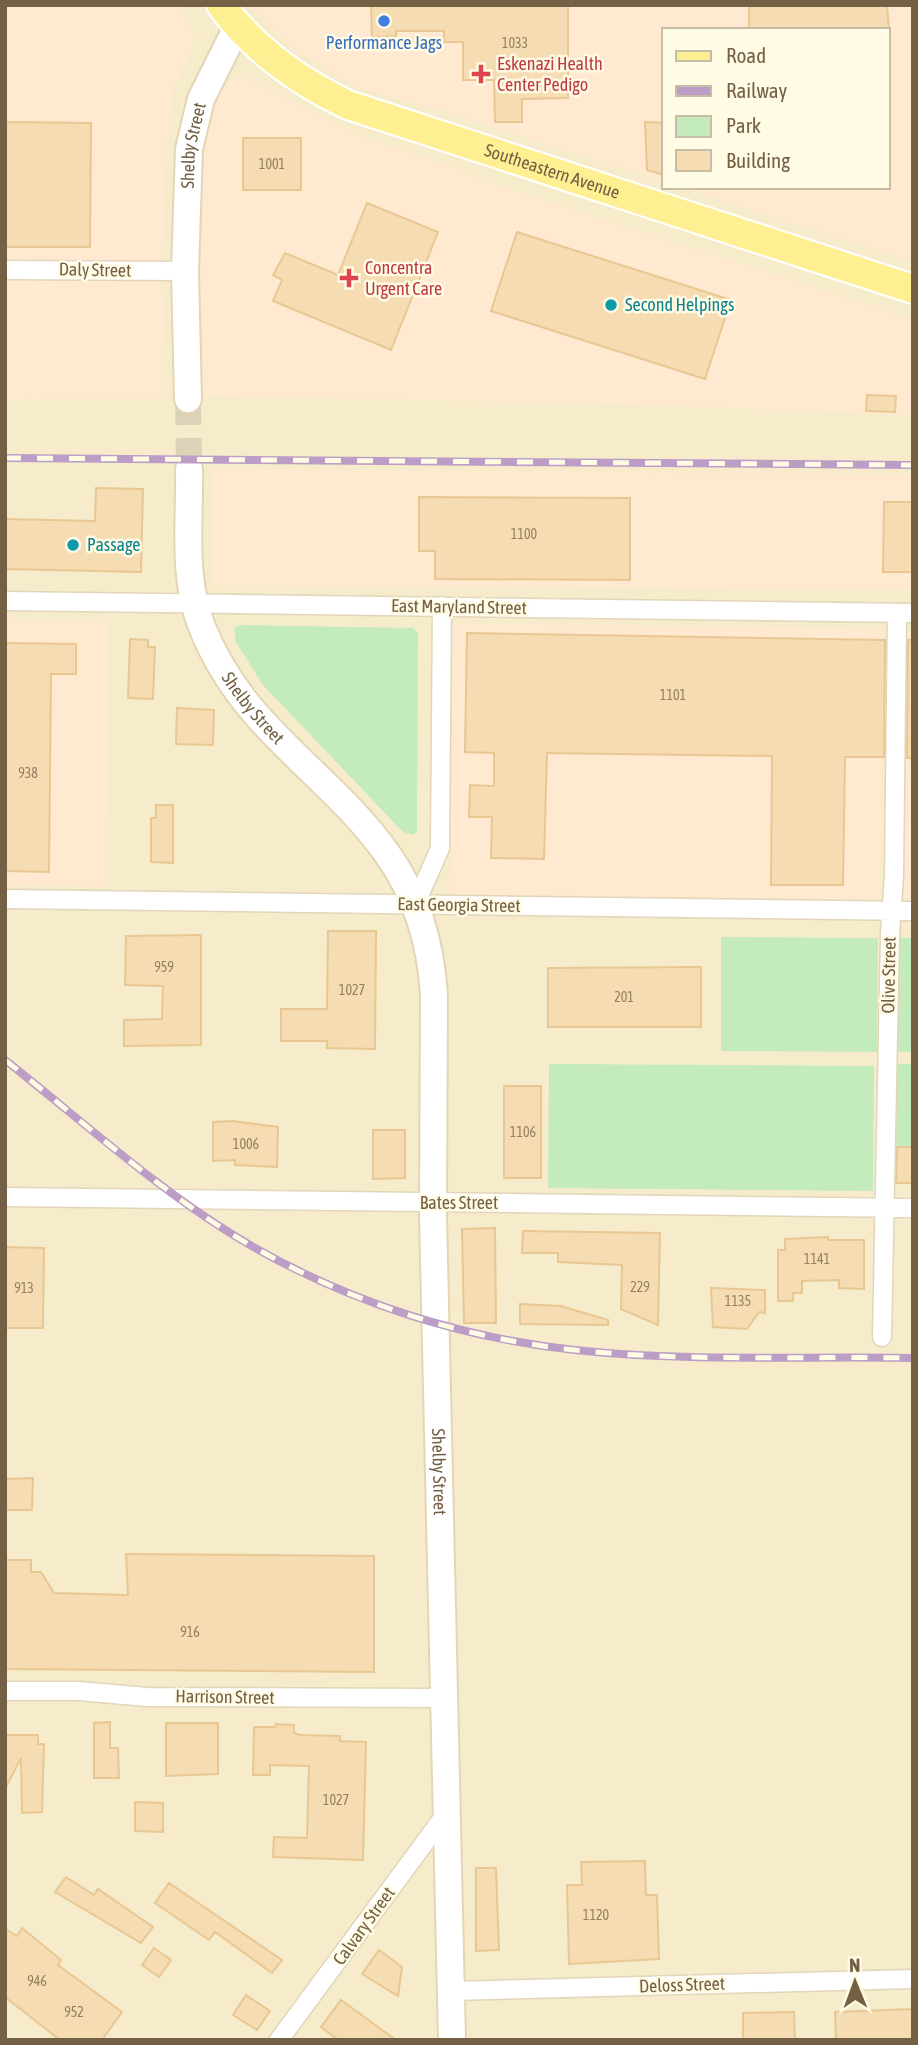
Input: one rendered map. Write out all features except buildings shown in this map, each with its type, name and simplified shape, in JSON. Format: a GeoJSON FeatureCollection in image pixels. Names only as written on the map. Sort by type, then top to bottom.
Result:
{"type":"FeatureCollection","features":[{"type":"Feature","properties":{"kind":"main road","name":"Shelby Street"},"geometry":{"type":"LineString","coordinates":[[188,399],[185,271],[187,174],[191,130],[229,16]]}},
{"type":"Feature","properties":{"kind":"main road","name":"Southeastern Avenue"},"geometry":{"type":"LineString","coordinates":[[229,16],[253,44],[285,69],[332,97],[361,110],[913,289]]}},
{"type":"Feature","properties":{"kind":"main road","name":"Shelby Street"},"geometry":{"type":"LineString","coordinates":[[189,469],[190,576],[195,602],[218,662],[234,690],[264,728],[368,830],[389,856],[415,905],[429,951],[434,995],[433,1202],[452,2040]]}},
{"type":"Feature","properties":{"kind":"street","name":"Daly Street"},"geometry":{"type":"LineString","coordinates":[[5,270],[185,271]]}},
{"type":"Feature","properties":{"kind":"street","name":"East Maryland Street"},"geometry":{"type":"LineString","coordinates":[[5,600],[905,613]]}},
{"type":"Feature","properties":{"kind":"street"},"geometry":{"type":"LineString","coordinates":[[415,905],[440,848],[442,606]]}},
{"type":"Feature","properties":{"kind":"street","name":"Olive Street"},"geometry":{"type":"LineString","coordinates":[[882,1337],[890,910],[894,875],[905,613]]}},
{"type":"Feature","properties":{"kind":"street","name":"East Georgia Street"},"geometry":{"type":"LineString","coordinates":[[5,899],[913,911]]}},
{"type":"Feature","properties":{"kind":"street","name":"Bates Street"},"geometry":{"type":"LineString","coordinates":[[5,1197],[913,1209]]}},
{"type":"Feature","properties":{"kind":"street","name":"Harrison Street"},"geometry":{"type":"LineString","coordinates":[[5,1690],[79,1691],[147,1697],[444,1698]]}},
{"type":"Feature","properties":{"kind":"street","name":"Calvary Street"},"geometry":{"type":"LineString","coordinates":[[279,2040],[448,1811]]}},
{"type":"Feature","properties":{"kind":"street","name":"Deloss Street"},"geometry":{"type":"LineString","coordinates":[[451,1991],[913,1979]]}},
{"type":"Feature","properties":{"kind":"shaded area"},"geometry":{"type":"Polygon","coordinates":[[[5,5],[913,5],[913,2040],[5,2040],[5,5]]]}},
{"type":"Feature","properties":{"kind":"shaded area"},"geometry":{"type":"Polygon","coordinates":[[[5,5],[177,5],[190,25],[194,37],[187,61],[173,88],[166,154],[164,238],[160,248],[158,285],[164,296],[161,399],[5,400],[5,5]]]}},
{"type":"Feature","properties":{"kind":"shaded area"},"geometry":{"type":"Polygon","coordinates":[[[250,5],[913,5],[913,262],[687,189],[890,189],[890,28],[662,28],[662,181],[433,108],[360,89],[288,45],[250,5]]]}},
{"type":"Feature","properties":{"kind":"shaded area"},"geometry":{"type":"Polygon","coordinates":[[[239,75],[355,134],[447,165],[474,178],[913,319],[913,415],[622,404],[203,396],[196,289],[202,127],[215,97],[239,75]]]}},
{"type":"Feature","properties":{"kind":"shaded area"},"geometry":{"type":"Polygon","coordinates":[[[212,469],[913,474],[913,590],[211,585],[212,469]]]}},
{"type":"Feature","properties":{"kind":"shaded area"},"geometry":{"type":"Polygon","coordinates":[[[5,621],[108,622],[106,887],[5,885],[5,621]]]}},
{"type":"Feature","properties":{"kind":"shaded area"},"geometry":{"type":"Polygon","coordinates":[[[454,623],[884,629],[880,900],[450,894],[454,623]]]}},
{"type":"Feature","properties":{"kind":"shaded area"},"geometry":{"type":"Polygon","coordinates":[[[903,631],[913,631],[913,897],[902,897],[903,631]]]}},
{"type":"Feature","properties":{"kind":"green space"},"geometry":{"type":"Polygon","coordinates":[[[240,625],[413,628],[418,633],[417,831],[414,835],[403,832],[263,685],[236,642],[234,628],[240,625]]]}},
{"type":"Feature","properties":{"kind":"green space"},"geometry":{"type":"Polygon","coordinates":[[[721,937],[878,938],[877,1052],[721,1051],[721,937]]]}},
{"type":"Feature","properties":{"kind":"green space"},"geometry":{"type":"Polygon","coordinates":[[[897,938],[913,938],[913,1052],[896,1052],[897,938]]]}},
{"type":"Feature","properties":{"kind":"green space"},"geometry":{"type":"Polygon","coordinates":[[[549,1064],[874,1066],[873,1191],[548,1188],[549,1064]]]}},
{"type":"Feature","properties":{"kind":"green space"},"geometry":{"type":"Polygon","coordinates":[[[897,1064],[913,1064],[913,1147],[896,1147],[897,1064]]]}},
{"type":"Feature","properties":{"kind":"tunnel"},"geometry":{"type":"LineString","coordinates":[[188,399],[189,469]]}},
{"type":"Feature","properties":{"kind":"railway"},"geometry":{"type":"LineString","coordinates":[[5,458],[913,465]]}},
{"type":"Feature","properties":{"kind":"railway"},"geometry":{"type":"LineString","coordinates":[[5,1060],[155,1181],[217,1225],[327,1284],[407,1314],[490,1337],[617,1354],[913,1358]]}},
{"type":"Feature","properties":{"kind":"place","name":"Performance Jags"},"geometry":{"type":"Point","coordinates":[384,21]}},
{"type":"Feature","properties":{"kind":"place","name":"Eskenazi Health Center Pedigo"},"geometry":{"type":"Point","coordinates":[481,74]}},
{"type":"Feature","properties":{"kind":"place","name":"Concentra Urgent Care"},"geometry":{"type":"Point","coordinates":[349,278]}},
{"type":"Feature","properties":{"kind":"place","name":"Second Helpings"},"geometry":{"type":"Point","coordinates":[611,305]}},
{"type":"Feature","properties":{"kind":"place","name":"Passage"},"geometry":{"type":"Point","coordinates":[73,545]}}]}
